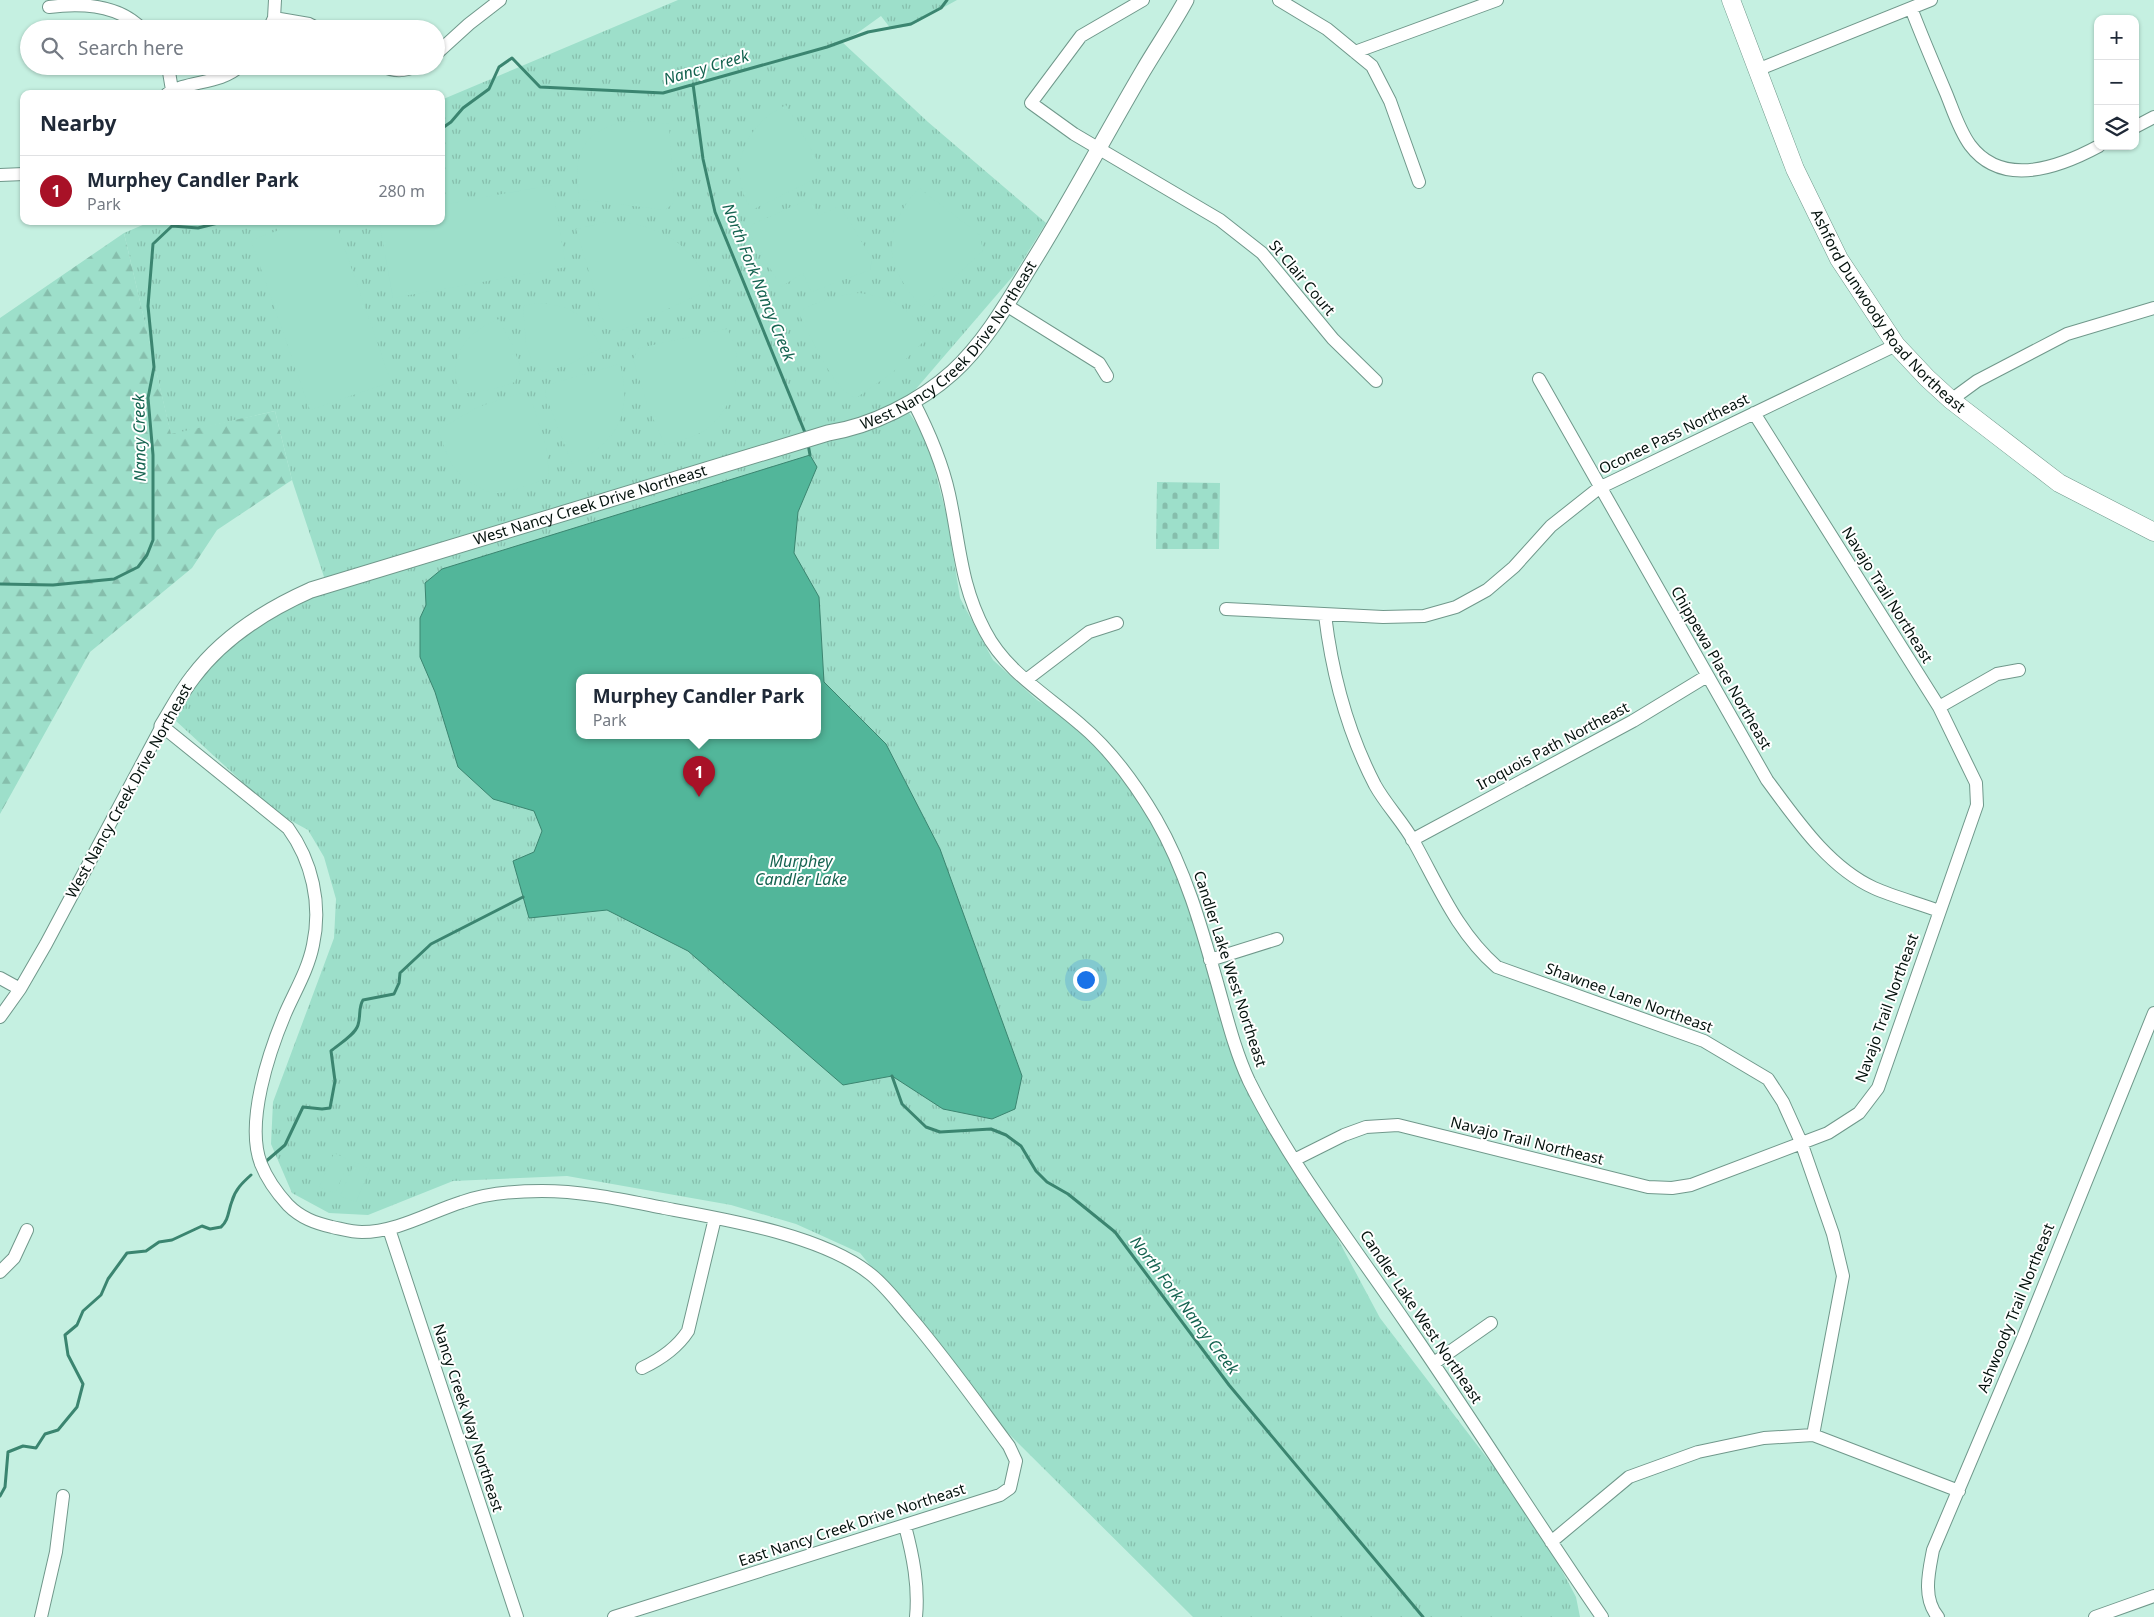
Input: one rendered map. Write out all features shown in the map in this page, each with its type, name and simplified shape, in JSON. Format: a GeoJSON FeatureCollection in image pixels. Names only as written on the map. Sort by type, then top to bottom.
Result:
{"type":"FeatureCollection","features":[{"type":"Feature","properties":{"kind":"main road","name":"Ashford Dunwoody Road Northeast"},"geometry":{"type":"LineString","coordinates":[[1731,0],[1795,169],[1839,259],[1896,345],[1951,400],[2059,483],[2154,532]]}},
{"type":"Feature","properties":{"kind":"street"},"geometry":{"type":"LineString","coordinates":[[272,20],[275,0]]}},
{"type":"Feature","properties":{"kind":"street"},"geometry":{"type":"LineString","coordinates":[[445,46],[500,0]]}},
{"type":"Feature","properties":{"kind":"street","name":"St Clair Court"},"geometry":{"type":"LineString","coordinates":[[1143,0],[1081,36],[1031,102],[1099,150],[1220,220],[1262,253],[1332,339],[1376,381]]}},
{"type":"Feature","properties":{"kind":"street","name":"West Nancy Creek Drive Northeast"},"geometry":{"type":"LineString","coordinates":[[0,1017],[20,989],[162,726],[192,678],[226,642],[276,607],[311,590],[865,424],[913,401],[939,384],[966,359],[1006,305],[1186,0]]}},
{"type":"Feature","properties":{"kind":"street"},"geometry":{"type":"LineString","coordinates":[[1279,0],[1327,29],[1372,66],[1390,101],[1419,182]]}},
{"type":"Feature","properties":{"kind":"street"},"geometry":{"type":"LineString","coordinates":[[1355,52],[1497,0]]}},
{"type":"Feature","properties":{"kind":"street"},"geometry":{"type":"LineString","coordinates":[[1757,70],[1931,0]]}},
{"type":"Feature","properties":{"kind":"street"},"geometry":{"type":"LineString","coordinates":[[49,6],[87,4],[130,20]]}},
{"type":"Feature","properties":{"kind":"street"},"geometry":{"type":"LineString","coordinates":[[1911,8],[1960,126],[1971,146],[1988,161],[2010,169],[2036,171],[2073,160],[2094,149]]}},
{"type":"Feature","properties":{"kind":"street"},"geometry":{"type":"LineString","coordinates":[[169,75],[170,90]]}},
{"type":"Feature","properties":{"kind":"street"},"geometry":{"type":"LineString","coordinates":[[178,90],[206,83],[222,75]]}},
{"type":"Feature","properties":{"kind":"street"},"geometry":{"type":"LineString","coordinates":[[2139,125],[2154,117]]}},
{"type":"Feature","properties":{"kind":"street"},"geometry":{"type":"LineString","coordinates":[[0,175],[20,174]]}},
{"type":"Feature","properties":{"kind":"street"},"geometry":{"type":"LineString","coordinates":[[1006,305],[1099,363],[1107,376]]}},
{"type":"Feature","properties":{"kind":"street"},"geometry":{"type":"LineString","coordinates":[[1951,400],[1977,381],[2067,334],[2154,308]]}},
{"type":"Feature","properties":{"kind":"street","name":"Oconee Pass Northeast"},"geometry":{"type":"LineString","coordinates":[[1226,609],[1326,615],[1424,616],[1456,607],[1486,590],[1514,567],[1551,526],[1600,488],[1896,345]]}},
{"type":"Feature","properties":{"kind":"street","name":"Chippewa Place Northeast"},"geometry":{"type":"LineString","coordinates":[[1538,379],[1767,780],[1829,857],[1852,876],[1874,888],[1939,911]]}},
{"type":"Feature","properties":{"kind":"street","name":"Candler Lake West Northeast"},"geometry":{"type":"LineString","coordinates":[[913,401],[942,468],[949,495],[964,583],[989,640],[1004,659],[1026,680],[1104,745],[1137,788],[1174,852],[1210,960],[1232,1039],[1249,1080],[1294,1160],[1434,1363],[1602,1617]]}},
{"type":"Feature","properties":{"kind":"street","name":"Navajo Trail Northeast"},"geometry":{"type":"LineString","coordinates":[[1294,1160],[1344,1134],[1366,1127],[1398,1126],[1639,1185],[1672,1188],[1691,1184],[1828,1133],[1859,1113],[1878,1088],[1977,805],[1976,783],[1939,707],[1754,413]]}},
{"type":"Feature","properties":{"kind":"street","name":"Shawnee Lane Northeast"},"geometry":{"type":"LineString","coordinates":[[1326,615],[1330,658],[1357,746],[1376,787],[1412,840],[1450,912],[1465,935],[1497,967],[1704,1041],[1724,1051],[1768,1079],[1782,1102],[1801,1142],[1833,1234],[1842,1276],[1813,1435]]}},
{"type":"Feature","properties":{"kind":"street"},"geometry":{"type":"LineString","coordinates":[[1026,680],[1089,632],[1117,623]]}},
{"type":"Feature","properties":{"kind":"street"},"geometry":{"type":"LineString","coordinates":[[1939,707],[1996,674],[2020,670]]}},
{"type":"Feature","properties":{"kind":"street","name":"Iroquois Path Northeast"},"geometry":{"type":"LineString","coordinates":[[1412,840],[1633,722],[1707,676]]}},
{"type":"Feature","properties":{"kind":"street"},"geometry":{"type":"LineString","coordinates":[[162,726],[288,828],[301,846],[308,863],[314,889],[316,923],[313,946],[306,970],[272,1049],[260,1093],[256,1132],[260,1162],[272,1186],[288,1205],[304,1218],[360,1232],[389,1229],[465,1200],[506,1192],[541,1191],[589,1194],[715,1218],[688,1331],[660,1360],[642,1368]]}},
{"type":"Feature","properties":{"kind":"street"},"geometry":{"type":"LineString","coordinates":[[1210,960],[1277,939]]}},
{"type":"Feature","properties":{"kind":"street"},"geometry":{"type":"LineString","coordinates":[[0,978],[20,989]]}},
{"type":"Feature","properties":{"kind":"street","name":"Ashwoody Trail Northeast"},"geometry":{"type":"LineString","coordinates":[[1938,1617],[1933,1611],[1928,1594],[1928,1576],[1933,1550],[1959,1491],[2154,1013]]}},
{"type":"Feature","properties":{"kind":"street","name":"East Nancy Creek Drive Northeast"},"geometry":{"type":"LineString","coordinates":[[614,1617],[1000,1495],[1010,1488],[1016,1461],[1009,1446],[937,1348],[869,1272],[829,1251],[767,1230],[715,1218]]}},
{"type":"Feature","properties":{"kind":"street","name":"Nancy Creek Way Northeast"},"geometry":{"type":"LineString","coordinates":[[389,1229],[517,1617]]}},
{"type":"Feature","properties":{"kind":"street"},"geometry":{"type":"LineString","coordinates":[[0,1272],[14,1258],[27,1230]]}},
{"type":"Feature","properties":{"kind":"street"},"geometry":{"type":"LineString","coordinates":[[1434,1363],[1491,1323]]}},
{"type":"Feature","properties":{"kind":"street"},"geometry":{"type":"LineString","coordinates":[[1551,1542],[1629,1478],[1698,1452],[1764,1438],[1813,1435],[1959,1491]]}},
{"type":"Feature","properties":{"kind":"street"},"geometry":{"type":"LineString","coordinates":[[41,1617],[59,1534],[64,1496]]}},
{"type":"Feature","properties":{"kind":"street"},"geometry":{"type":"LineString","coordinates":[[904,1526],[912,1556],[918,1597],[916,1617]]}},
{"type":"Feature","properties":{"kind":"street"},"geometry":{"type":"LineString","coordinates":[[2095,1617],[2153,1595]]}},
{"type":"Feature","properties":{"kind":"green space"},"geometry":{"type":"Polygon","coordinates":[[[678,0],[957,0],[910,26],[891,29],[881,16],[856,34],[841,41],[928,122],[1046,223],[1013,276],[903,404],[927,439],[947,517],[960,598],[993,660],[1037,700],[1096,736],[1153,814],[1176,868],[1221,1005],[1270,1112],[1380,1318],[1536,1522],[1576,1597],[1580,1617],[1193,1617],[999,1424],[860,1253],[796,1224],[731,1205],[567,1176],[453,1181],[368,1215],[329,1213],[292,1193],[271,1144],[273,1102],[334,938],[336,899],[324,857],[308,830],[275,812],[176,721],[184,702],[195,684],[225,652],[279,614],[301,602],[329,592],[292,480],[275,411],[171,435],[124,233],[143,225],[445,225],[445,98],[678,0]]]}},
{"type":"Feature","properties":{"kind":"green space"},"geometry":{"type":"Polygon","coordinates":[[[786,105],[821,167],[815,179],[752,210],[744,195],[740,179],[740,164],[744,150],[750,136],[760,124],[772,113],[786,105]]]}},
{"type":"Feature","properties":{"kind":"green space"},"geometry":{"type":"Polygon","coordinates":[[[628,121],[669,124],[674,203],[665,210],[579,199],[578,169],[584,147],[590,138],[599,131],[628,121]]]}},
{"type":"Feature","properties":{"kind":"green space"},"geometry":{"type":"Polygon","coordinates":[[[552,185],[566,267],[393,298],[380,225],[445,225],[445,204],[552,185]]]}},
{"type":"Feature","properties":{"kind":"green space"},"geometry":{"type":"Polygon","coordinates":[[[919,188],[980,235],[983,251],[922,307],[909,292],[900,277],[894,263],[892,248],[893,234],[898,219],[906,204],[919,188]]]}},
{"type":"Feature","properties":{"kind":"green space"},"geometry":{"type":"Polygon","coordinates":[[[811,198],[818,216],[840,206],[872,259],[870,270],[811,292],[803,273],[781,287],[749,232],[753,224],[811,198]]]}},
{"type":"Feature","properties":{"kind":"green space"},"geometry":{"type":"Polygon","coordinates":[[[612,221],[645,227],[673,239],[694,260],[711,289],[618,332],[606,329],[576,229],[612,221]]]}},
{"type":"Feature","properties":{"kind":"green space"},"geometry":{"type":"Polygon","coordinates":[[[294,225],[336,225],[391,382],[310,410],[251,240],[294,225]]]}},
{"type":"Feature","properties":{"kind":"green space"},"geometry":{"type":"Polygon","coordinates":[[[124,233],[171,434],[275,411],[292,480],[217,530],[192,568],[90,652],[0,814],[0,318],[124,233]]]}},
{"type":"Feature","properties":{"kind":"green space"},"geometry":{"type":"Polygon","coordinates":[[[859,293],[891,301],[907,311],[930,335],[892,373],[856,398],[847,393],[831,374],[798,312],[827,299],[859,293]]]}},
{"type":"Feature","properties":{"kind":"green space"},"geometry":{"type":"Polygon","coordinates":[[[538,303],[561,307],[577,315],[590,328],[601,348],[570,364],[544,372],[533,365],[526,343],[523,306],[538,303]]]}},
{"type":"Feature","properties":{"kind":"green space"},"geometry":{"type":"Polygon","coordinates":[[[499,319],[513,346],[521,369],[515,382],[494,389],[461,394],[456,382],[455,370],[457,358],[462,348],[477,331],[499,319]]]}},
{"type":"Feature","properties":{"kind":"green space"},"geometry":{"type":"Polygon","coordinates":[[[727,329],[733,342],[737,369],[731,397],[716,421],[705,430],[665,445],[648,407],[633,359],[639,348],[727,329]]]}},
{"type":"Feature","properties":{"kind":"green space"},"geometry":{"type":"Polygon","coordinates":[[[620,364],[624,382],[624,397],[618,425],[600,447],[572,464],[545,394],[547,385],[620,364]]]}},
{"type":"Feature","properties":{"kind":"green space"},"geometry":{"type":"Polygon","coordinates":[[[520,393],[531,398],[547,451],[549,478],[503,493],[490,492],[470,482],[456,470],[448,456],[438,430],[478,407],[520,393]]]}},
{"type":"Feature","properties":{"kind":"green space"},"geometry":{"type":"Polygon","coordinates":[[[1157,482],[1220,483],[1219,549],[1156,549],[1157,482]]]}},
{"type":"Feature","properties":{"kind":"green space"},"geometry":{"type":"Polygon","coordinates":[[[334,1153],[350,1160],[335,1193],[319,1187],[334,1153]]]}},
{"type":"Feature","properties":{"kind":"green space"},"geometry":{"type":"Polygon","coordinates":[[[355,1162],[370,1169],[356,1202],[340,1196],[355,1162]]]}},
{"type":"Feature","properties":{"kind":"water","name":"Murphey Candler Lake"},"geometry":{"type":"Polygon","coordinates":[[[810,455],[817,467],[798,512],[794,553],[819,597],[824,682],[886,744],[940,849],[1022,1076],[1015,1109],[992,1119],[943,1109],[892,1076],[843,1085],[688,951],[607,910],[529,918],[513,861],[534,852],[542,831],[534,811],[493,799],[458,767],[435,692],[420,657],[420,618],[426,605],[425,583],[442,569],[810,455]]]}},
{"type":"Feature","properties":{"kind":"waterway","name":"Nancy Creek"},"geometry":{"type":"LineString","coordinates":[[445,126],[463,108],[489,89],[499,67],[512,58],[540,87],[663,93],[827,47],[868,32],[911,24],[941,8],[947,0]]}},
{"type":"Feature","properties":{"kind":"waterway","name":"North Fork Nancy Creek"},"geometry":{"type":"LineString","coordinates":[[693,84],[703,159],[715,212],[806,435]]}},
{"type":"Feature","properties":{"kind":"waterway","name":"Nancy Creek"},"geometry":{"type":"LineString","coordinates":[[0,584],[53,585],[114,579],[138,567],[147,555],[153,540],[153,455],[148,398],[154,367],[148,306],[153,244],[172,226],[198,228],[210,225]]}},
{"type":"Feature","properties":{"kind":"waterway","name":"North Fork Nancy Creek"},"geometry":{"type":"LineString","coordinates":[[808,444],[810,455]]}},
{"type":"Feature","properties":{"kind":"waterway"},"geometry":{"type":"LineString","coordinates":[[264,1163],[285,1145],[303,1107],[330,1108],[335,1081],[331,1051],[356,1029],[363,1000],[394,994],[399,983],[400,973],[431,944],[523,897]]}},
{"type":"Feature","properties":{"kind":"waterway","name":"North Fork Nancy Creek"},"geometry":{"type":"LineString","coordinates":[[892,1076],[902,1104],[926,1127],[940,1132],[991,1129],[1006,1135],[1021,1146],[1036,1171],[1047,1182],[1068,1194],[1115,1232],[1229,1385],[1423,1617]]}},
{"type":"Feature","properties":{"kind":"waterway"},"geometry":{"type":"LineString","coordinates":[[0,1496],[5,1487],[8,1452],[23,1446],[36,1448],[45,1434],[58,1430],[77,1407],[83,1384],[68,1355],[65,1335],[77,1325],[83,1311],[101,1295],[108,1279],[127,1253],[146,1251],[159,1242],[172,1240],[202,1226],[210,1229],[221,1227],[227,1218],[235,1193],[251,1175]]}},
{"type":"Feature","properties":{"kind":"place","name":"Murphey Candler Park"},"geometry":{"type":"Point","coordinates":[699,797]}}]}
